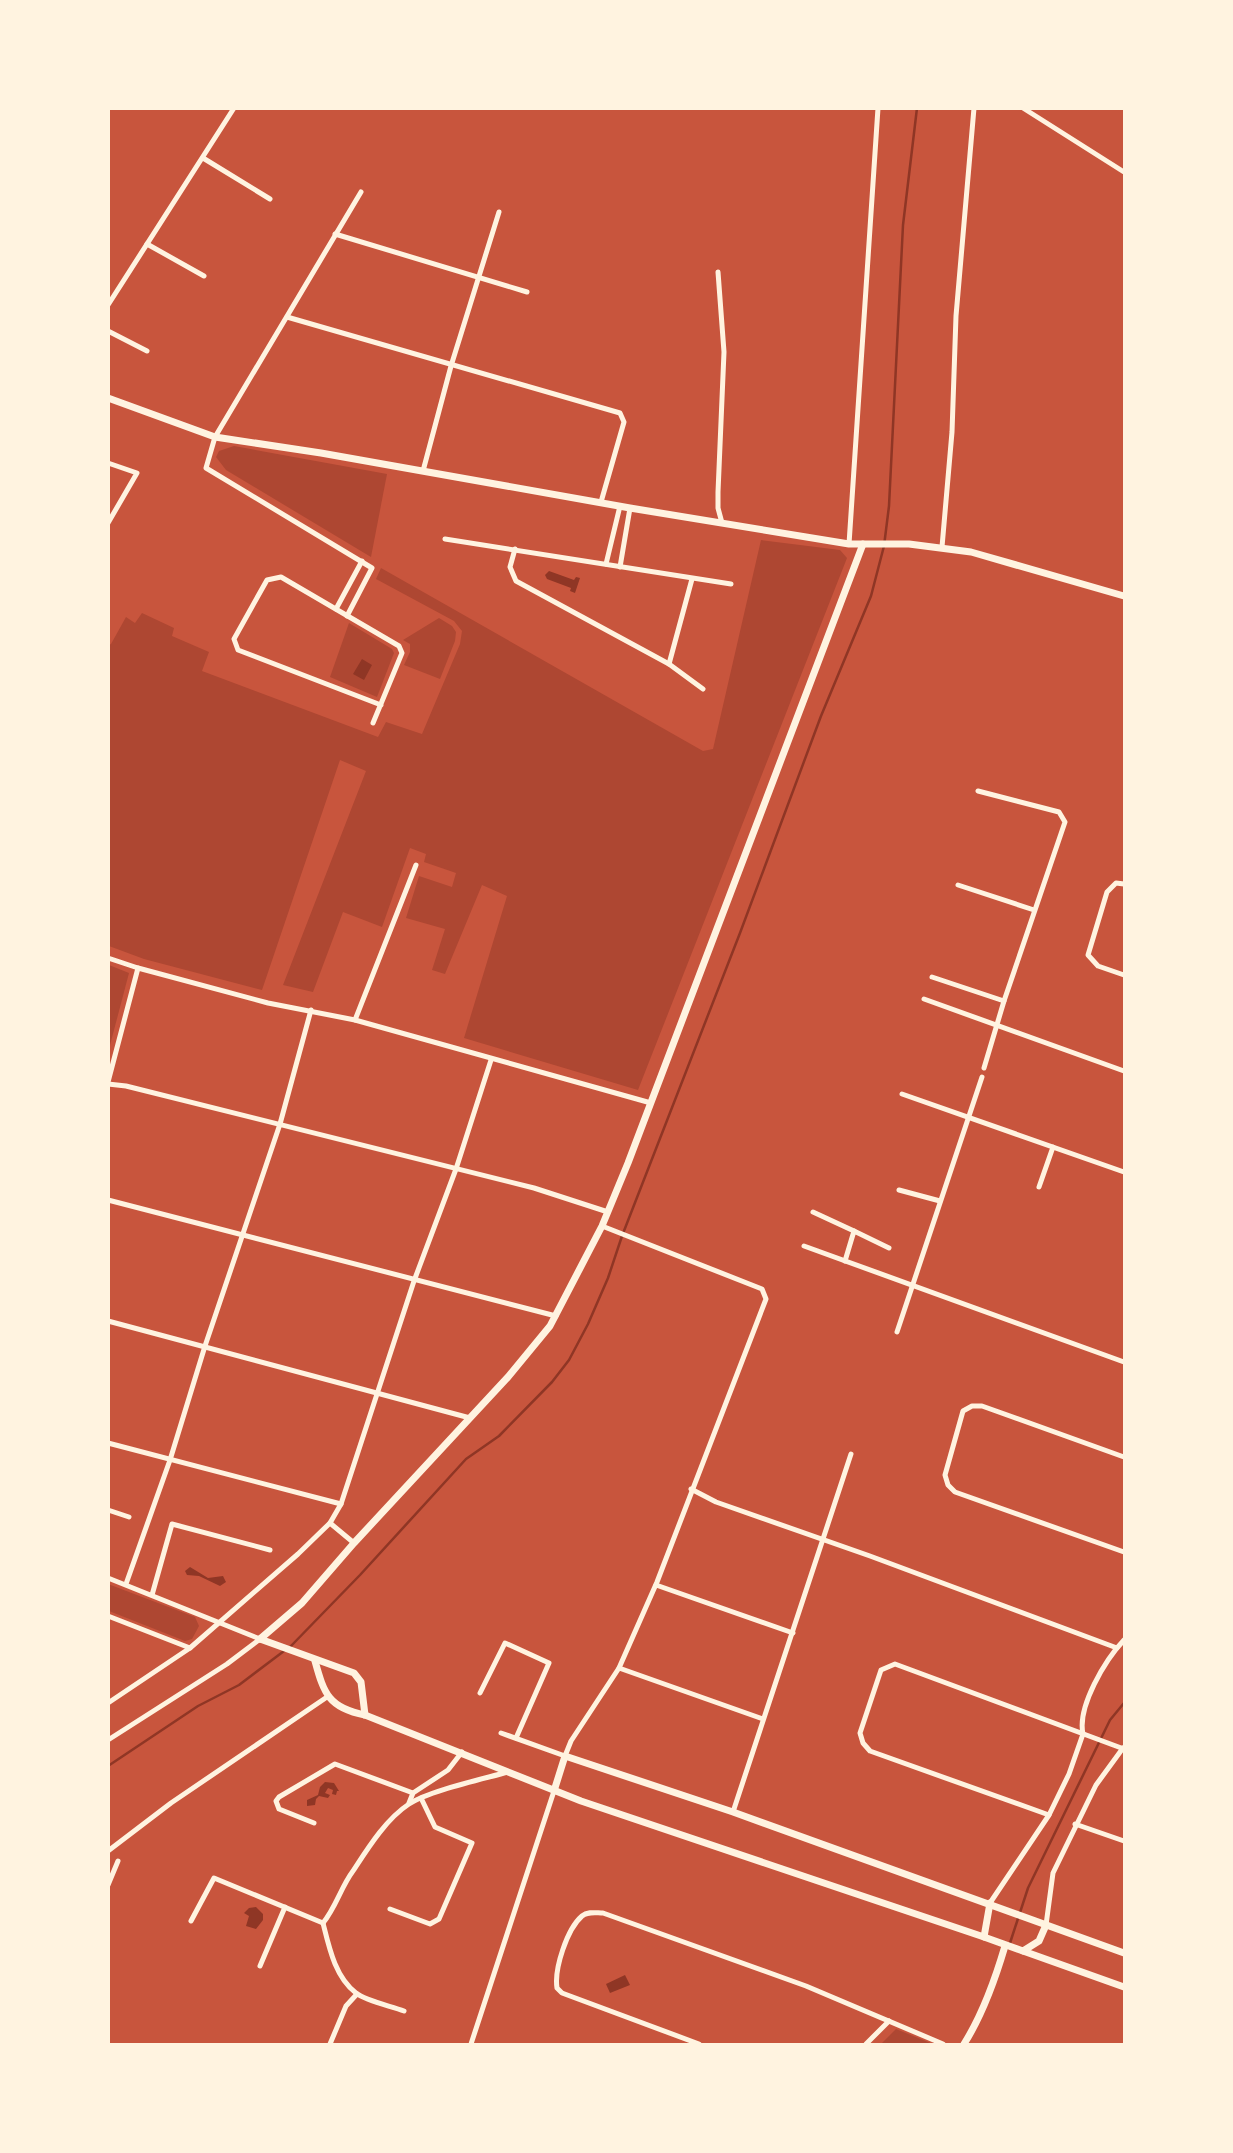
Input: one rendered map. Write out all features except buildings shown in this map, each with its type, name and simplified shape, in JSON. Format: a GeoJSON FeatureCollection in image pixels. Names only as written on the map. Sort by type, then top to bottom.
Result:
{"type":"FeatureCollection","features":[{"type":"Feature","properties":{"kind":"street"},"geometry":{"type":"LineString","coordinates":[[108,305],[234,108]]}},
{"type":"Feature","properties":{"kind":"street"},"geometry":{"type":"LineString","coordinates":[[849,544],[878,108]]}},
{"type":"Feature","properties":{"kind":"street"},"geometry":{"type":"LineString","coordinates":[[942,547],[974,108]]}},
{"type":"Feature","properties":{"kind":"street"},"geometry":{"type":"LineString","coordinates":[[1023,108],[1125,172]]}},
{"type":"Feature","properties":{"kind":"street"},"geometry":{"type":"LineString","coordinates":[[203,158],[270,199]]}},
{"type":"Feature","properties":{"kind":"street"},"geometry":{"type":"LineString","coordinates":[[347,616],[372,568],[206,468],[215,437],[361,192]]}},
{"type":"Feature","properties":{"kind":"street"},"geometry":{"type":"LineString","coordinates":[[423,471],[451,366],[499,212]]}},
{"type":"Feature","properties":{"kind":"street"},"geometry":{"type":"LineString","coordinates":[[335,234],[527,292]]}},
{"type":"Feature","properties":{"kind":"street"},"geometry":{"type":"LineString","coordinates":[[147,244],[204,276]]}},
{"type":"Feature","properties":{"kind":"street"},"geometry":{"type":"LineString","coordinates":[[718,272],[724,352],[718,492],[722,523]]}},
{"type":"Feature","properties":{"kind":"street"},"geometry":{"type":"LineString","coordinates":[[287,317],[620,413],[624,422],[601,502]]}},
{"type":"Feature","properties":{"kind":"street"},"geometry":{"type":"LineString","coordinates":[[108,331],[147,351]]}},
{"type":"Feature","properties":{"kind":"street"},"geometry":{"type":"LineString","coordinates":[[108,398],[215,437],[849,544],[901,544],[971,552],[1125,596]]}},
{"type":"Feature","properties":{"kind":"street"},"geometry":{"type":"LineString","coordinates":[[108,463],[137,473],[108,523]]}},
{"type":"Feature","properties":{"kind":"street"},"geometry":{"type":"LineString","coordinates":[[606,564],[620,506]]}},
{"type":"Feature","properties":{"kind":"street"},"geometry":{"type":"LineString","coordinates":[[620,567],[630,508]]}},
{"type":"Feature","properties":{"kind":"street"},"geometry":{"type":"LineString","coordinates":[[445,539],[732,584]]}},
{"type":"Feature","properties":{"kind":"street"},"geometry":{"type":"LineString","coordinates":[[108,1740],[227,1664],[302,1603],[517,1367],[557,1316],[608,1212],[863,544]]}},
{"type":"Feature","properties":{"kind":"street"},"geometry":{"type":"LineString","coordinates":[[514,549],[510,567],[516,580],[669,664],[703,689]]}},
{"type":"Feature","properties":{"kind":"street"},"geometry":{"type":"LineString","coordinates":[[336,609],[362,561]]}},
{"type":"Feature","properties":{"kind":"street"},"geometry":{"type":"LineString","coordinates":[[373,723],[381,705],[402,649],[281,577],[267,580],[234,639],[238,650],[381,705]]}},
{"type":"Feature","properties":{"kind":"street"},"geometry":{"type":"LineString","coordinates":[[669,664],[692,579]]}},
{"type":"Feature","properties":{"kind":"street"},"geometry":{"type":"LineString","coordinates":[[978,790],[1059,812],[1065,822],[984,1068]]}},
{"type":"Feature","properties":{"kind":"street"},"geometry":{"type":"LineString","coordinates":[[355,1020],[416,865]]}},
{"type":"Feature","properties":{"kind":"street"},"geometry":{"type":"LineString","coordinates":[[1125,884],[1116,880],[1107,892],[1088,955],[1098,966],[1125,975]]}},
{"type":"Feature","properties":{"kind":"street"},"geometry":{"type":"LineString","coordinates":[[958,885],[1034,911]]}},
{"type":"Feature","properties":{"kind":"street"},"geometry":{"type":"LineString","coordinates":[[108,958],[268,1003],[355,1020],[491,1060],[651,1102]]}},
{"type":"Feature","properties":{"kind":"street"},"geometry":{"type":"LineString","coordinates":[[138,968],[108,1083],[534,1188],[608,1212]]}},
{"type":"Feature","properties":{"kind":"street"},"geometry":{"type":"LineString","coordinates":[[932,977],[1004,1001]]}},
{"type":"Feature","properties":{"kind":"street"},"geometry":{"type":"LineString","coordinates":[[923,999],[1125,1071]]}},
{"type":"Feature","properties":{"kind":"street"},"geometry":{"type":"LineString","coordinates":[[126,1584],[170,1460],[205,1346],[280,1124],[312,1010]]}},
{"type":"Feature","properties":{"kind":"street"},"geometry":{"type":"LineString","coordinates":[[108,1703],[190,1648],[330,1523],[341,1504],[376,1392],[456,1169],[491,1060]]}},
{"type":"Feature","properties":{"kind":"street"},"geometry":{"type":"LineString","coordinates":[[897,1332],[982,1077]]}},
{"type":"Feature","properties":{"kind":"street"},"geometry":{"type":"LineString","coordinates":[[902,1094],[1125,1172]]}},
{"type":"Feature","properties":{"kind":"street"},"geometry":{"type":"LineString","coordinates":[[1039,1187],[1053,1147]]}},
{"type":"Feature","properties":{"kind":"street"},"geometry":{"type":"LineString","coordinates":[[899,1190],[940,1201]]}},
{"type":"Feature","properties":{"kind":"street"},"geometry":{"type":"LineString","coordinates":[[108,1200],[557,1316]]}},
{"type":"Feature","properties":{"kind":"street"},"geometry":{"type":"LineString","coordinates":[[813,1212],[888,1248]]}},
{"type":"Feature","properties":{"kind":"street"},"geometry":{"type":"LineString","coordinates":[[471,2045],[565,1756],[571,1741],[619,1668],[656,1585],[766,1299],[762,1289],[601,1226]]}},
{"type":"Feature","properties":{"kind":"street"},"geometry":{"type":"LineString","coordinates":[[845,1261],[855,1231]]}},
{"type":"Feature","properties":{"kind":"street"},"geometry":{"type":"LineString","coordinates":[[804,1246],[1125,1362]]}},
{"type":"Feature","properties":{"kind":"street"},"geometry":{"type":"LineString","coordinates":[[108,1321],[470,1418]]}},
{"type":"Feature","properties":{"kind":"street"},"geometry":{"type":"LineString","coordinates":[[1125,1457],[982,1406],[972,1406],[963,1411],[945,1475],[948,1485],[955,1492],[1125,1552]]}},
{"type":"Feature","properties":{"kind":"street"},"geometry":{"type":"LineString","coordinates":[[108,1443],[341,1504]]}},
{"type":"Feature","properties":{"kind":"street"},"geometry":{"type":"LineString","coordinates":[[733,1812],[851,1454]]}},
{"type":"Feature","properties":{"kind":"street"},"geometry":{"type":"LineString","coordinates":[[691,1489],[716,1502],[1117,1648]]}},
{"type":"Feature","properties":{"kind":"street"},"geometry":{"type":"LineString","coordinates":[[108,1510],[129,1517]]}},
{"type":"Feature","properties":{"kind":"street"},"geometry":{"type":"LineString","coordinates":[[330,1523],[354,1543]]}},
{"type":"Feature","properties":{"kind":"street"},"geometry":{"type":"LineString","coordinates":[[152,1595],[172,1524],[270,1550]]}},
{"type":"Feature","properties":{"kind":"street"},"geometry":{"type":"LineString","coordinates":[[108,1577],[315,1661],[347,1670],[361,1682],[365,1715]]}},
{"type":"Feature","properties":{"kind":"street"},"geometry":{"type":"LineString","coordinates":[[656,1585],[793,1633]]}},
{"type":"Feature","properties":{"kind":"street"},"geometry":{"type":"LineString","coordinates":[[108,1616],[190,1648]]}},
{"type":"Feature","properties":{"kind":"street"},"geometry":{"type":"LineString","coordinates":[[984,1937],[990,1903],[1049,1815],[1069,1774],[1083,1734],[1081,1725],[1084,1707],[1117,1648],[1125,1640]]}},
{"type":"Feature","properties":{"kind":"street"},"geometry":{"type":"LineString","coordinates":[[480,1693],[505,1643],[549,1663],[516,1738]]}},
{"type":"Feature","properties":{"kind":"street"},"geometry":{"type":"LineString","coordinates":[[315,1661],[327,1697],[348,1712],[365,1715],[462,1752],[554,1791],[1125,1987]]}},
{"type":"Feature","properties":{"kind":"street"},"geometry":{"type":"LineString","coordinates":[[1023,1951],[1039,1941],[1046,1925],[1053,1873],[1096,1785],[1124,1747],[895,1664],[881,1670],[860,1733],[863,1743],[870,1751],[1049,1815]]}},
{"type":"Feature","properties":{"kind":"street"},"geometry":{"type":"LineString","coordinates":[[619,1668],[763,1719]]}},
{"type":"Feature","properties":{"kind":"street"},"geometry":{"type":"LineString","coordinates":[[108,1851],[171,1803],[327,1697]]}},
{"type":"Feature","properties":{"kind":"street"},"geometry":{"type":"LineString","coordinates":[[501,1733],[733,1812],[1125,1952]]}},
{"type":"Feature","properties":{"kind":"street"},"geometry":{"type":"LineString","coordinates":[[409,1803],[413,1793],[448,1770],[462,1752]]}},
{"type":"Feature","properties":{"kind":"street"},"geometry":{"type":"LineString","coordinates":[[314,1823],[279,1809],[276,1801],[335,1764],[413,1793]]}},
{"type":"Feature","properties":{"kind":"street"},"geometry":{"type":"LineString","coordinates":[[323,1923],[368,1848],[409,1803],[508,1772]]}},
{"type":"Feature","properties":{"kind":"street"},"geometry":{"type":"LineString","coordinates":[[390,1909],[430,1924],[435,1923],[472,1843],[435,1828],[421,1798]]}},
{"type":"Feature","properties":{"kind":"street"},"geometry":{"type":"LineString","coordinates":[[1075,1824],[1125,1841]]}},
{"type":"Feature","properties":{"kind":"street"},"geometry":{"type":"LineString","coordinates":[[108,1885],[118,1861]]}},
{"type":"Feature","properties":{"kind":"street"},"geometry":{"type":"LineString","coordinates":[[191,1921],[214,1878],[323,1923]]}},
{"type":"Feature","properties":{"kind":"street"},"geometry":{"type":"LineString","coordinates":[[260,1966],[285,1907]]}},
{"type":"Feature","properties":{"kind":"street"},"geometry":{"type":"LineString","coordinates":[[699,2045],[562,1993],[557,1988],[557,1969],[569,1935],[583,1916],[592,1912],[603,1913],[806,1986],[943,2045]]}},
{"type":"Feature","properties":{"kind":"street"},"geometry":{"type":"LineString","coordinates":[[323,1923],[335,1964],[341,1976],[357,1994],[404,2011]]}},
{"type":"Feature","properties":{"kind":"street"},"geometry":{"type":"LineString","coordinates":[[964,2045],[995,1980],[1005,1946]]}},
{"type":"Feature","properties":{"kind":"street"},"geometry":{"type":"LineString","coordinates":[[330,2045],[346,2006],[357,1994]]}},
{"type":"Feature","properties":{"kind":"street"},"geometry":{"type":"LineString","coordinates":[[866,2045],[889,2021]]}},
{"type":"Feature","properties":{"kind":"shaded area"},"geometry":{"type":"Polygon","coordinates":[[[234,446],[387,474],[371,557],[226,470],[216,457],[219,451],[234,446]]]}},
{"type":"Feature","properties":{"kind":"shaded area"},"geometry":{"type":"Polygon","coordinates":[[[761,540],[840,550],[847,558],[638,1090],[464,1038],[507,896],[482,885],[445,974],[432,970],[445,929],[406,918],[419,876],[452,887],[456,873],[424,862],[426,854],[410,848],[382,927],[343,912],[313,992],[283,985],[366,771],[340,760],[262,990],[144,959],[109,946],[109,645],[126,617],[135,623],[142,613],[174,628],[172,636],[209,652],[202,671],[378,737],[386,722],[422,734],[460,644],[462,631],[454,621],[376,579],[381,568],[703,751],[713,749],[761,540]]]}},
{"type":"Feature","properties":{"kind":"shaded area"},"geometry":{"type":"Polygon","coordinates":[[[549,571],[574,580],[576,577],[580,578],[575,593],[570,591],[571,588],[547,579],[545,575],[549,571]]]}},
{"type":"Feature","properties":{"kind":"shaded area"},"geometry":{"type":"Polygon","coordinates":[[[439,618],[456,632],[440,679],[404,665],[410,652],[410,644],[403,640],[439,618]]]}},
{"type":"Feature","properties":{"kind":"shaded area"},"geometry":{"type":"Polygon","coordinates":[[[349,623],[392,649],[394,653],[377,697],[330,677],[349,623]]]}},
{"type":"Feature","properties":{"kind":"shaded area"},"geometry":{"type":"Polygon","coordinates":[[[362,659],[372,665],[364,680],[353,674],[362,659]]]}},
{"type":"Feature","properties":{"kind":"shaded area"},"geometry":{"type":"Polygon","coordinates":[[[108,965],[129,973],[109,1049],[108,965]]]}},
{"type":"Feature","properties":{"kind":"shaded area"},"geometry":{"type":"Polygon","coordinates":[[[190,1567],[208,1578],[223,1576],[226,1582],[220,1586],[199,1576],[187,1575],[185,1571],[190,1567]]]}},
{"type":"Feature","properties":{"kind":"shaded area"},"geometry":{"type":"Polygon","coordinates":[[[108,1584],[195,1617],[199,1626],[192,1639],[185,1641],[109,1611],[108,1584]]]}},
{"type":"Feature","properties":{"kind":"shaded area"},"geometry":{"type":"Polygon","coordinates":[[[325,1782],[334,1783],[339,1791],[336,1795],[332,1794],[333,1790],[328,1788],[325,1793],[330,1795],[328,1798],[319,1796],[315,1805],[307,1806],[307,1800],[318,1795],[325,1782]]]}},
{"type":"Feature","properties":{"kind":"shaded area"},"geometry":{"type":"Polygon","coordinates":[[[256,1907],[263,1914],[263,1920],[256,1929],[246,1926],[249,1916],[244,1913],[249,1908],[256,1907]]]}},
{"type":"Feature","properties":{"kind":"shaded area"},"geometry":{"type":"Polygon","coordinates":[[[625,1975],[630,1985],[610,1993],[606,1984],[625,1975]]]}},
{"type":"Feature","properties":{"kind":"shaded area"},"geometry":{"type":"Polygon","coordinates":[[[896,2029],[933,2044],[881,2044],[896,2029]]]}},
{"type":"Feature","properties":{"kind":"waterway"},"geometry":{"type":"LineString","coordinates":[[290,1647],[466,1459],[499,1436],[552,1382],[569,1360],[608,1278],[821,716],[871,596],[884,546],[889,506],[903,225],[917,108]]}},
{"type":"Feature","properties":{"kind":"waterway"},"geometry":{"type":"LineString","coordinates":[[108,1766],[198,1706],[239,1685],[284,1651]]}},
{"type":"Feature","properties":{"kind":"waterway"},"geometry":{"type":"LineString","coordinates":[[1010,1943],[1028,1888],[1110,1720],[1124,1703]]}}]}
